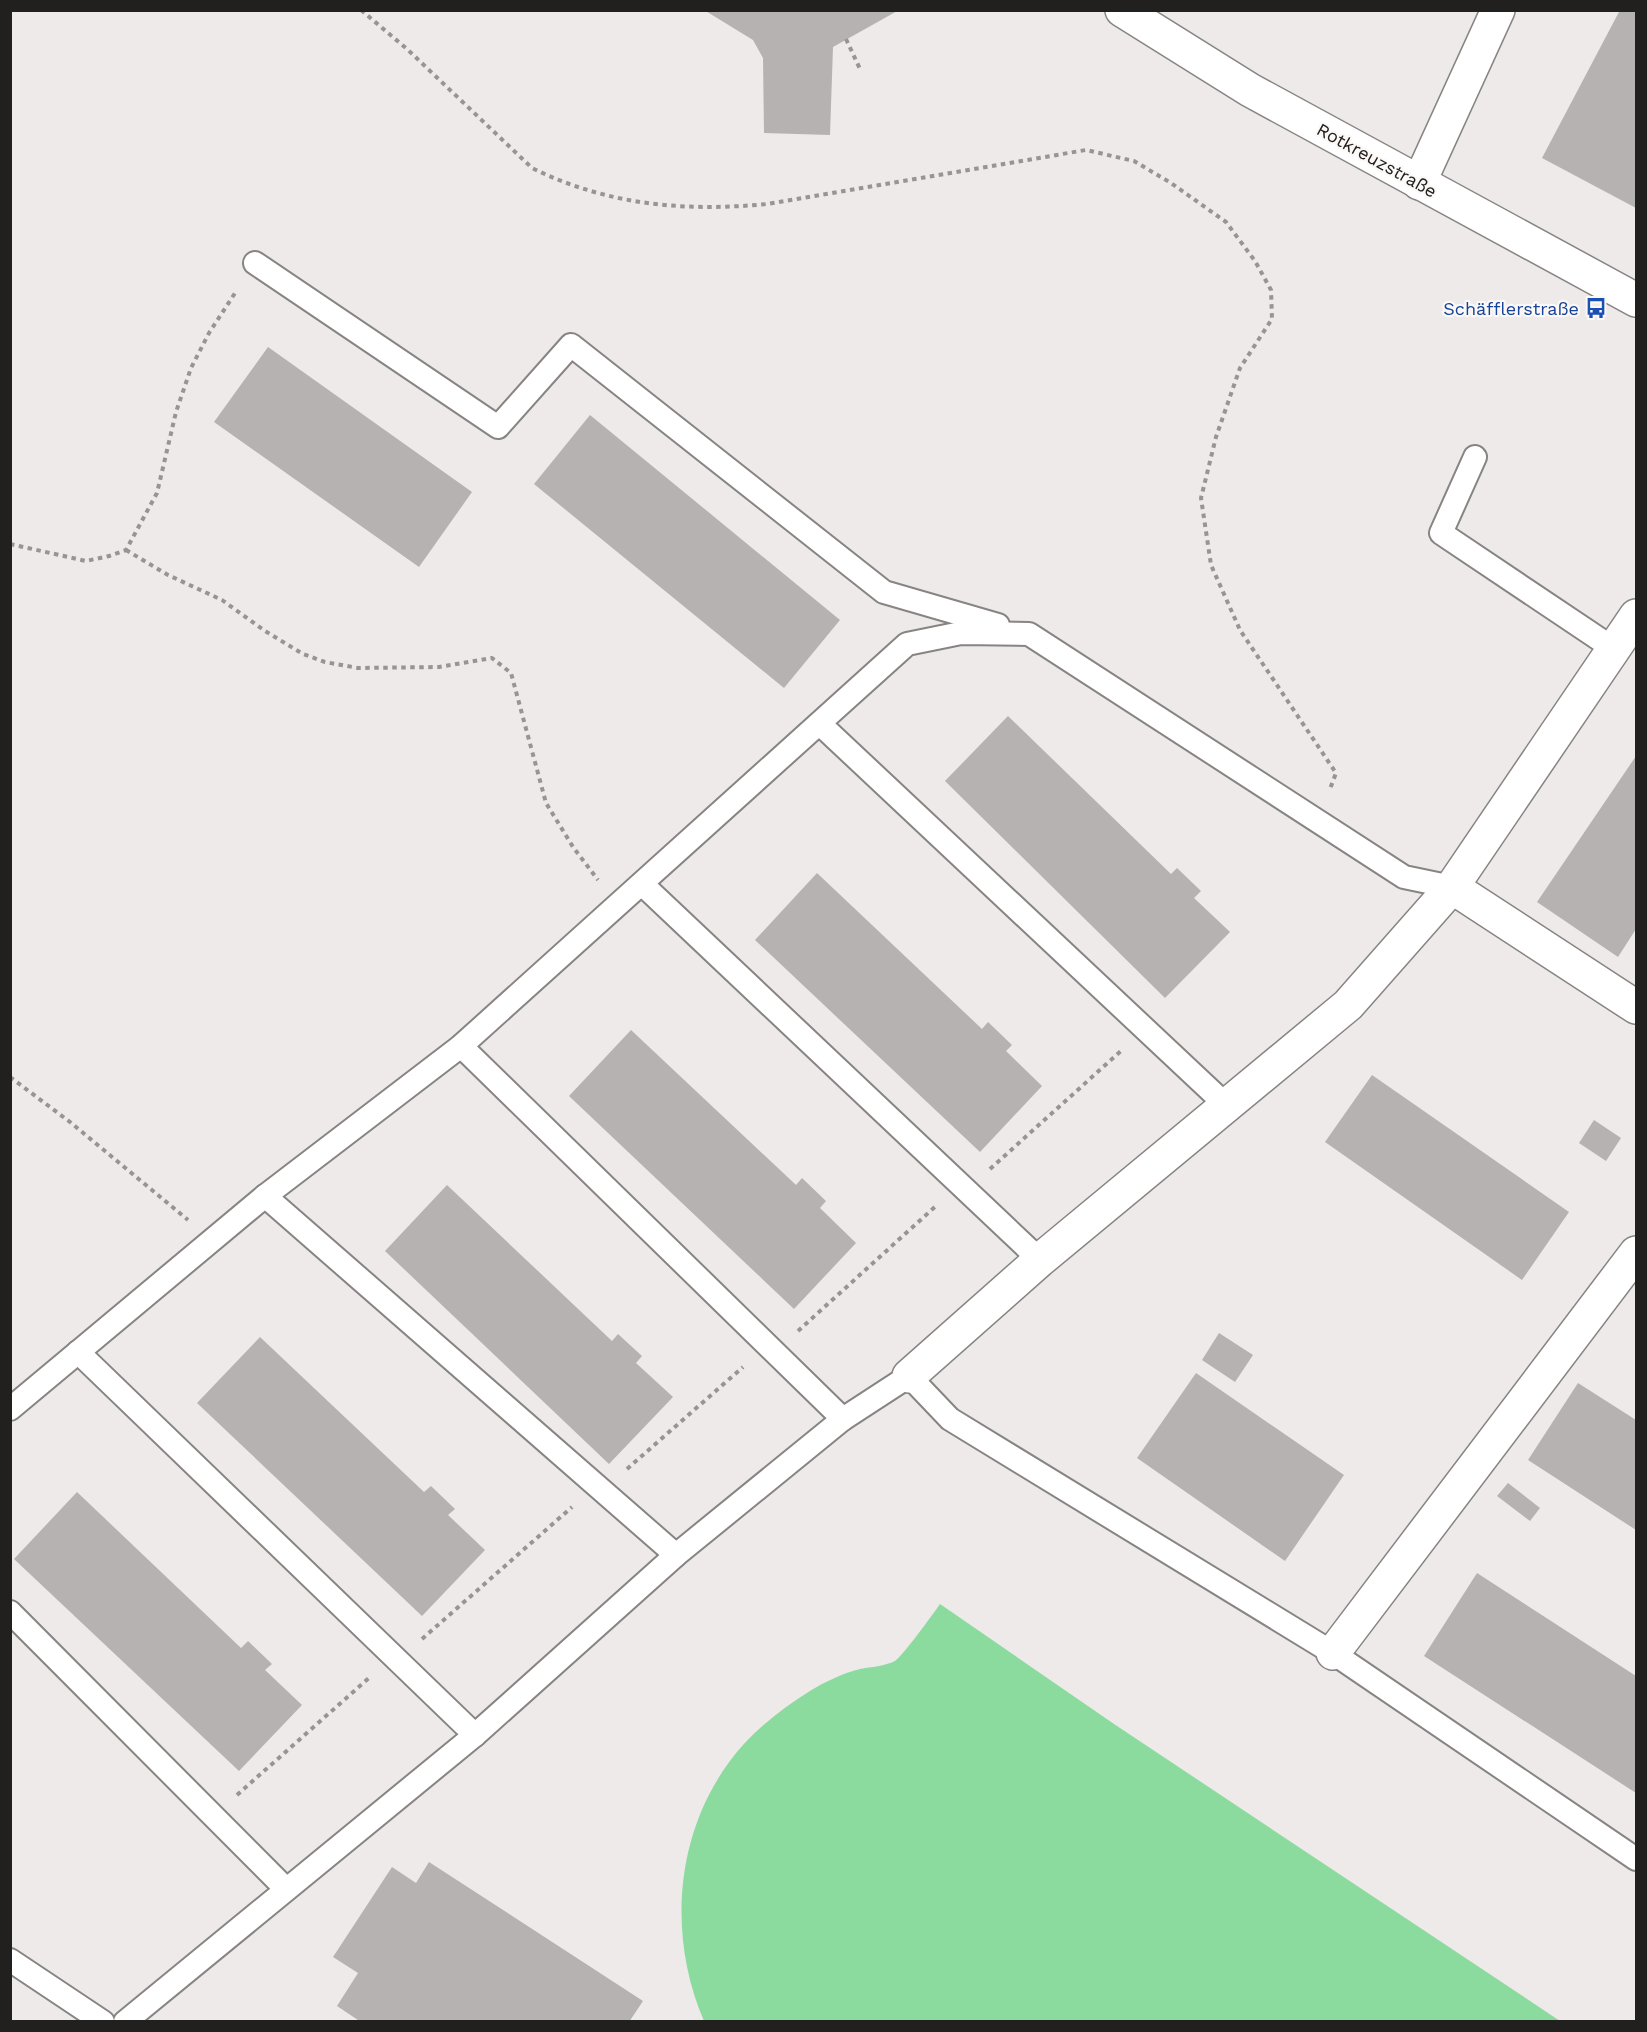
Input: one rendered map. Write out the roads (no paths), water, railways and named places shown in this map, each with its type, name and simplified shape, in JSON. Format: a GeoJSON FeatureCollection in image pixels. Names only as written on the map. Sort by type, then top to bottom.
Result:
{"type":"FeatureCollection","features":[{"type":"Feature","properties":{"kind":"street","name":"Rotkreuzstraße"},"geometry":{"type":"LineString","coordinates":[[1122,10],[1250,90],[1636,300]]}},
{"type":"Feature","properties":{"kind":"street"},"geometry":{"type":"LineString","coordinates":[[1419,183],[1498,10]]}},
{"type":"Feature","properties":{"kind":"street"},"geometry":{"type":"LineString","coordinates":[[909,1376],[1040,1260],[1348,1005],[1452,887],[1636,616]]}},
{"type":"Feature","properties":{"kind":"street"},"geometry":{"type":"LineString","coordinates":[[1452,887],[1636,1007]]}},
{"type":"Feature","properties":{"kind":"street"},"geometry":{"type":"LineString","coordinates":[[1333,1653],[1636,1253]]}},
{"type":"Feature","properties":{"kind":"lane"},"geometry":{"type":"LineString","coordinates":[[255,263],[498,427],[571,345],[884,592],[1029,634],[1404,877],[1452,887]]}},
{"type":"Feature","properties":{"kind":"lane"},"geometry":{"type":"LineString","coordinates":[[1474,457],[1442,533],[1614,649]]}},
{"type":"Feature","properties":{"kind":"lane"},"geometry":{"type":"LineString","coordinates":[[10,1409],[211,1239],[461,1046],[907,644],[960,633],[1029,634]]}},
{"type":"Feature","properties":{"kind":"lane"},"geometry":{"type":"LineString","coordinates":[[820,724],[1226,1105]]}},
{"type":"Feature","properties":{"kind":"lane"},"geometry":{"type":"LineString","coordinates":[[642,884],[1040,1260]]}},
{"type":"Feature","properties":{"kind":"lane"},"geometry":{"type":"LineString","coordinates":[[461,1046],[843,1419]]}},
{"type":"Feature","properties":{"kind":"lane"},"geometry":{"type":"LineString","coordinates":[[265,1196],[676,1555]]}},
{"type":"Feature","properties":{"kind":"lane"},"geometry":{"type":"LineString","coordinates":[[78,1352],[476,1735]]}},
{"type":"Feature","properties":{"kind":"lane"},"geometry":{"type":"LineString","coordinates":[[125,2022],[476,1735],[676,1555],[843,1419],[909,1376],[950,1419],[1333,1653],[1636,1858]]}},
{"type":"Feature","properties":{"kind":"lane"},"geometry":{"type":"LineString","coordinates":[[10,1612],[286,1889]]}},
{"type":"Feature","properties":{"kind":"lane"},"geometry":{"type":"LineString","coordinates":[[10,1960],[103,2022]]}},
{"type":"Feature","properties":{"kind":"place","name":"Schäfflerstraße"},"geometry":{"type":"Point","coordinates":[1596,308]}}]}
